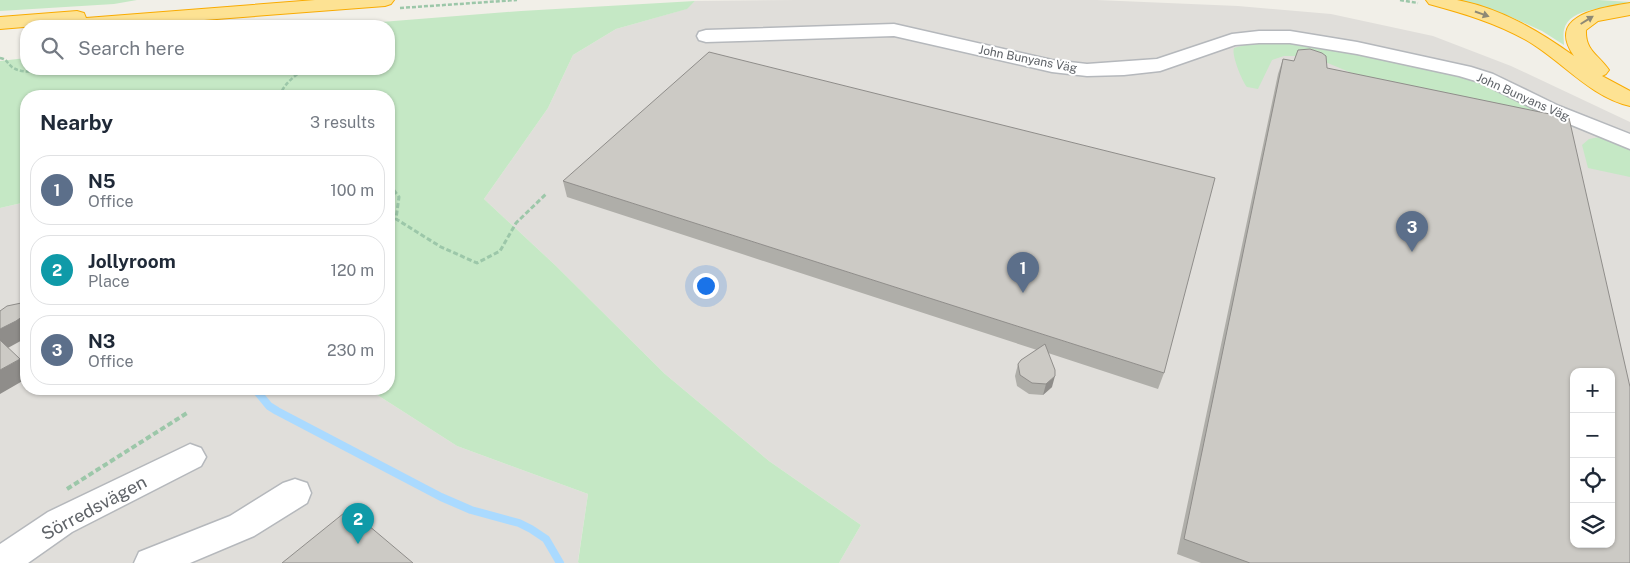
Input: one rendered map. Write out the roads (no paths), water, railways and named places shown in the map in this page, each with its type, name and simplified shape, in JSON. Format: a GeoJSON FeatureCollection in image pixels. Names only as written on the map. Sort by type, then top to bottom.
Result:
{"type":"FeatureCollection","features":[{"type":"Feature","properties":{"kind":"highway"},"geometry":{"type":"LineString","coordinates":[[37,20],[283,0]]}},
{"type":"Feature","properties":{"kind":"highway"},"geometry":{"type":"LineString","coordinates":[[133,20],[385,0]]}},
{"type":"Feature","properties":{"kind":"highway"},"geometry":{"type":"LineString","coordinates":[[1435,0],[1484,14],[1533,36],[1597,82],[1630,100]]}},
{"type":"Feature","properties":{"kind":"highway"},"geometry":{"type":"LineString","coordinates":[[1630,9],[1592,16],[1576,28],[1574,37],[1580,51],[1590,63],[1606,75],[1630,88]]}},
{"type":"Feature","properties":{"kind":"highway"},"geometry":{"type":"LineString","coordinates":[[0,23],[20,21]]}},
{"type":"Feature","properties":{"kind":"highway"},"geometry":{"type":"LineString","coordinates":[[0,31],[20,29]]}},
{"type":"Feature","properties":{"kind":"lane","name":"John Bunyans Väg"},"geometry":{"type":"LineString","coordinates":[[706,36],[894,30],[1052,66],[1087,70],[1124,69],[1160,65],[1232,40],[1259,37],[1290,37],[1357,48],[1464,71],[1486,78],[1576,121],[1630,142]]}},
{"type":"Feature","properties":{"kind":"lane","name":"Sörredsvägen"},"geometry":{"type":"LineString","coordinates":[[0,563],[60,522],[190,457]]}},
{"type":"Feature","properties":{"kind":"lane"},"geometry":{"type":"LineString","coordinates":[[151,563],[242,526],[295,493]]}},
{"type":"Feature","properties":{"kind":"waterway"},"geometry":{"type":"LineString","coordinates":[[260,395],[269,406],[277,411],[441,497],[471,510],[519,523],[531,529],[546,539],[560,563]]}},
{"type":"Feature","properties":{"kind":"place","name":"N3"},"geometry":{"type":"Point","coordinates":[1412,252]}},
{"type":"Feature","properties":{"kind":"place","name":"N5"},"geometry":{"type":"Point","coordinates":[1023,293]}},
{"type":"Feature","properties":{"kind":"place","name":"Jollyroom"},"geometry":{"type":"Point","coordinates":[358,544]}}]}
